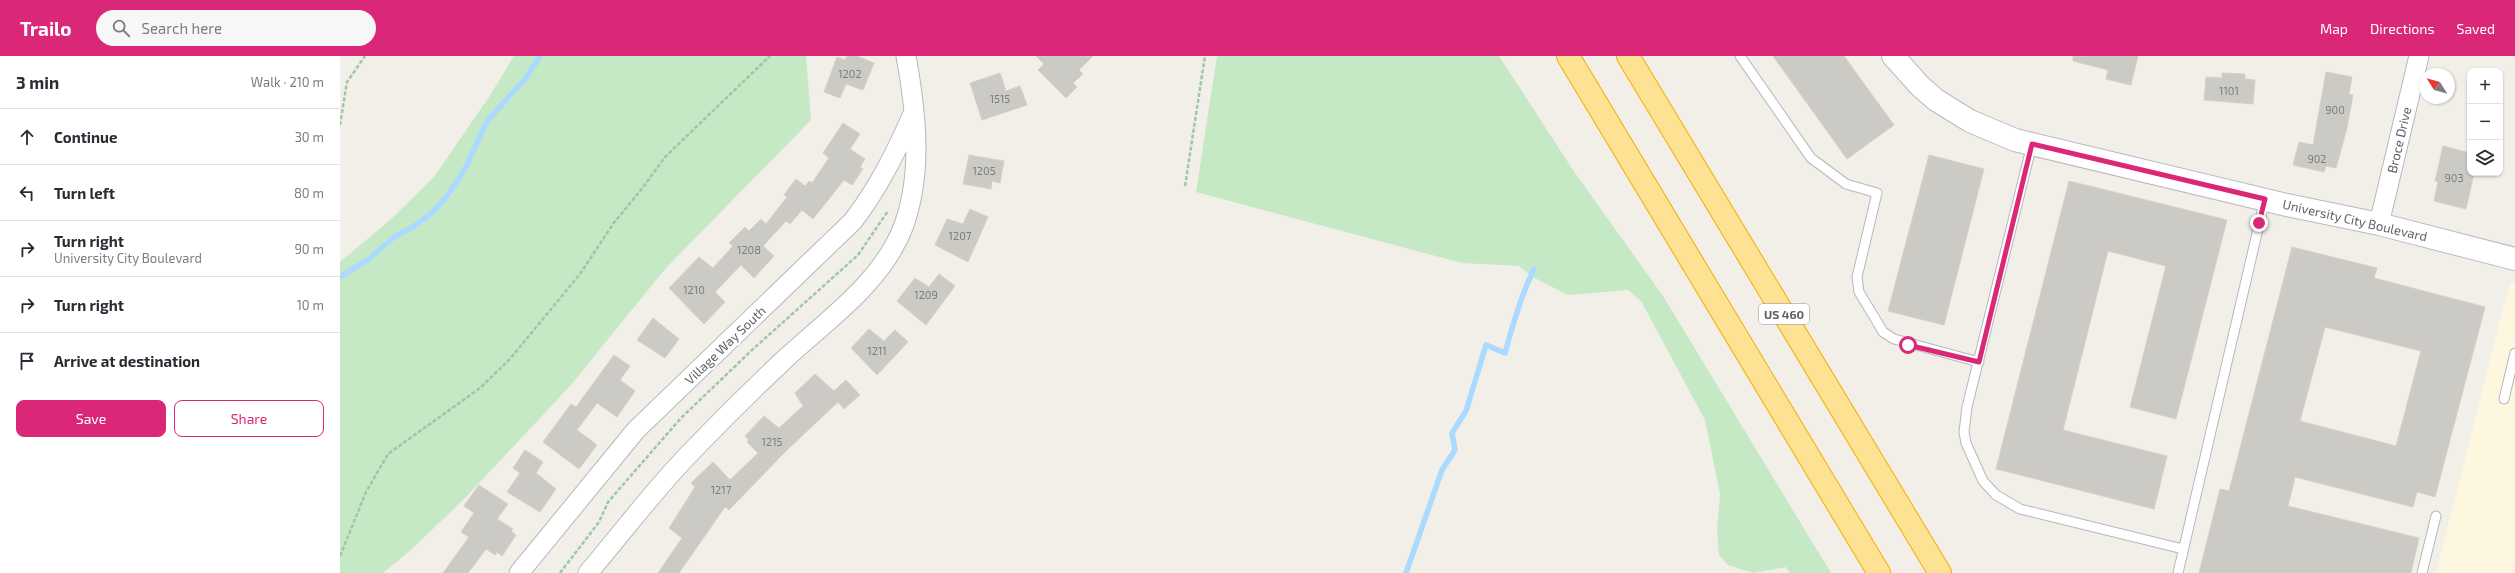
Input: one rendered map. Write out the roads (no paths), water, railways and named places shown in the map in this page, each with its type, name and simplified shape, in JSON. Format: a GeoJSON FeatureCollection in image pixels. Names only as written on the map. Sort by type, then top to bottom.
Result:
{"type":"FeatureCollection","features":[{"type":"Feature","properties":{"kind":"highway"},"geometry":{"type":"LineString","coordinates":[[1568,56],[1879,573]]}},
{"type":"Feature","properties":{"kind":"highway","name":"US 460"},"geometry":{"type":"LineString","coordinates":[[1628,56],[1940,573]]}},
{"type":"Feature","properties":{"kind":"main road","name":"University City Boulevard"},"geometry":{"type":"LineString","coordinates":[[1893,56],[1920,86],[1936,100],[1993,132],[2032,144],[2378,224],[2515,259]]}},
{"type":"Feature","properties":{"kind":"street"},"geometry":{"type":"LineString","coordinates":[[588,573],[690,453],[784,360],[868,282],[888,254],[904,226],[913,192],[916,154],[915,109],[906,56]]}},
{"type":"Feature","properties":{"kind":"street","name":"Broce Drive"},"geometry":{"type":"LineString","coordinates":[[2378,224],[2419,56]]}},
{"type":"Feature","properties":{"kind":"street","name":"Village Way South"},"geometry":{"type":"LineString","coordinates":[[519,573],[636,430],[853,221],[873,195],[888,168],[915,109]]}},
{"type":"Feature","properties":{"kind":"lane"},"geometry":{"type":"LineString","coordinates":[[1740,56],[1811,158],[1846,184],[1878,194],[1857,277],[1859,292],[1884,332],[1894,340],[1908,345],[1979,362]]}},
{"type":"Feature","properties":{"kind":"lane"},"geometry":{"type":"LineString","coordinates":[[2032,144],[1967,407],[1964,432],[1966,443],[1983,481],[1996,495],[2020,509],[2183,549]]}},
{"type":"Feature","properties":{"kind":"lane"},"geometry":{"type":"LineString","coordinates":[[2178,573],[2265,199]]}},
{"type":"Feature","properties":{"kind":"lane"},"geometry":{"type":"LineString","coordinates":[[2504,399],[2515,353]]}},
{"type":"Feature","properties":{"kind":"lane"},"geometry":{"type":"LineString","coordinates":[[2422,573],[2436,516]]}},
{"type":"Feature","properties":{"kind":"waterway"},"geometry":{"type":"LineString","coordinates":[[340,277],[369,259],[394,237],[413,227],[434,211],[447,196],[465,169],[487,121],[526,78],[540,56]]}},
{"type":"Feature","properties":{"kind":"waterway"},"geometry":{"type":"LineString","coordinates":[[1406,573],[1442,470],[1455,450],[1452,433],[1466,411],[1486,345],[1505,353],[1521,300],[1534,269]]}}]}
